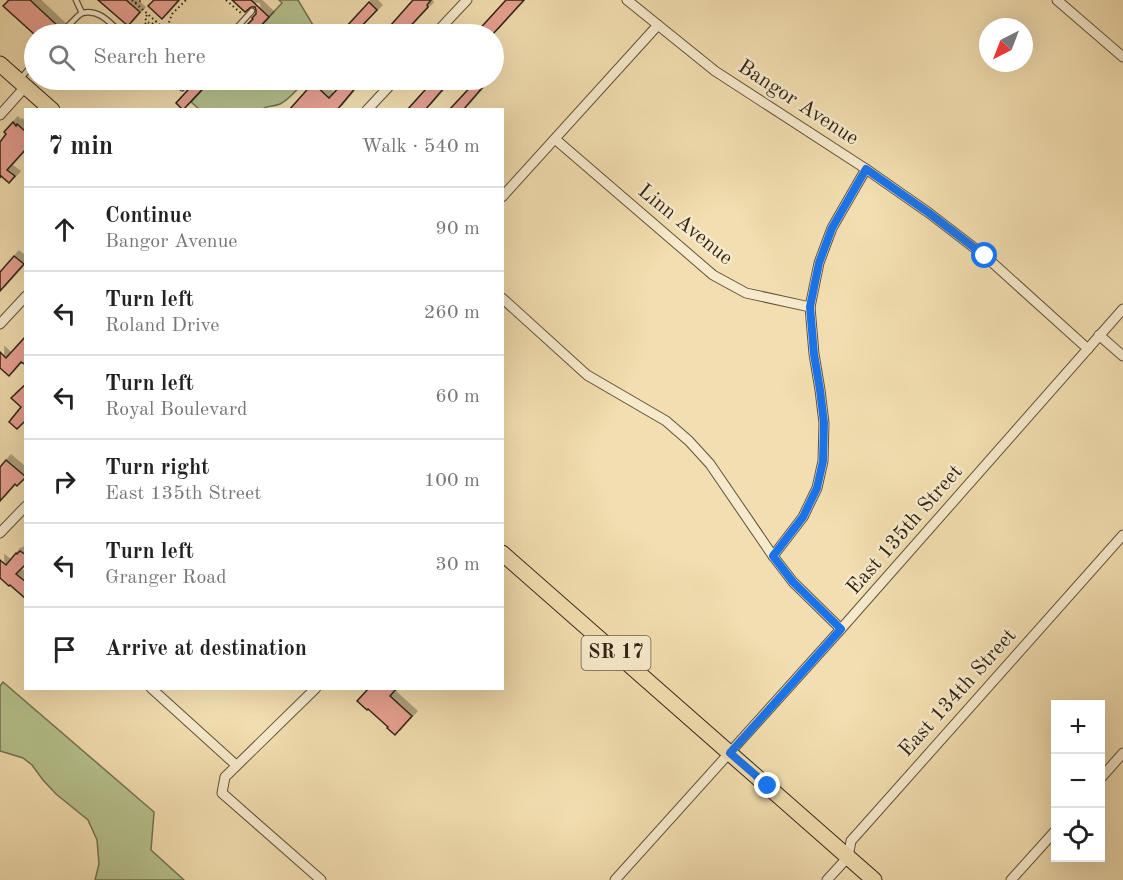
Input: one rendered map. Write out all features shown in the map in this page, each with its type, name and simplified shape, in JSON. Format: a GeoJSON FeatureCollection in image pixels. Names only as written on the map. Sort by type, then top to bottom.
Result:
{"type":"FeatureCollection","features":[{"type":"Feature","properties":{"kind":"main road"},"geometry":{"type":"LineString","coordinates":[[0,64],[23,83]]}},
{"type":"Feature","properties":{"kind":"main road"},"geometry":{"type":"LineString","coordinates":[[31,90],[50,108]]}},
{"type":"Feature","properties":{"kind":"main road","name":"SR 17"},"geometry":{"type":"LineString","coordinates":[[504,555],[874,880]]}},
{"type":"Feature","properties":{"kind":"street"},"geometry":{"type":"LineString","coordinates":[[444,24],[467,0]]}},
{"type":"Feature","properties":{"kind":"street","name":"Bangor Avenue"},"geometry":{"type":"LineString","coordinates":[[627,0],[715,71],[866,169],[929,213],[985,256],[1089,349]]}},
{"type":"Feature","properties":{"kind":"street"},"geometry":{"type":"LineString","coordinates":[[1057,0],[1123,57]]}},
{"type":"Feature","properties":{"kind":"street"},"geometry":{"type":"LineString","coordinates":[[504,195],[658,25]]}},
{"type":"Feature","properties":{"kind":"street"},"geometry":{"type":"LineString","coordinates":[[0,115],[23,83]]}},
{"type":"Feature","properties":{"kind":"street"},"geometry":{"type":"LineString","coordinates":[[369,108],[385,90]]}},
{"type":"Feature","properties":{"kind":"street","name":"Linn Avenue"},"geometry":{"type":"LineString","coordinates":[[555,139],[713,274],[746,293],[810,307]]}},
{"type":"Feature","properties":{"kind":"street"},"geometry":{"type":"LineString","coordinates":[[773,556],[803,517],[817,488],[823,461],[824,423],[810,307],[819,263],[832,228],[866,169]]}},
{"type":"Feature","properties":{"kind":"street"},"geometry":{"type":"LineString","coordinates":[[0,324],[24,298]]}},
{"type":"Feature","properties":{"kind":"street"},"geometry":{"type":"LineString","coordinates":[[504,300],[587,375],[666,421],[689,441],[710,464],[793,582],[841,629]]}},
{"type":"Feature","properties":{"kind":"street","name":"East 135th Street"},"geometry":{"type":"LineString","coordinates":[[615,880],[841,629],[1123,309]]}},
{"type":"Feature","properties":{"kind":"street"},"geometry":{"type":"LineString","coordinates":[[1099,335],[1123,356]]}},
{"type":"Feature","properties":{"kind":"street"},"geometry":{"type":"LineString","coordinates":[[0,533],[24,508]]}},
{"type":"Feature","properties":{"kind":"street","name":"East 134th Street"},"geometry":{"type":"LineString","coordinates":[[827,880],[848,857],[851,841],[1123,535]]}},
{"type":"Feature","properties":{"kind":"street"},"geometry":{"type":"LineString","coordinates":[[154,690],[236,765]]}},
{"type":"Feature","properties":{"kind":"street"},"geometry":{"type":"LineString","coordinates":[[314,690],[225,777],[222,793],[321,880]]}},
{"type":"Feature","properties":{"kind":"street"},"geometry":{"type":"LineString","coordinates":[[1105,774],[1123,753]]}},
{"type":"Feature","properties":{"kind":"street"},"geometry":{"type":"LineString","coordinates":[[1011,880],[1051,836]]}},
{"type":"Feature","properties":{"kind":"lane"},"geometry":{"type":"LineString","coordinates":[[76,0],[82,13]]}},
{"type":"Feature","properties":{"kind":"lane"},"geometry":{"type":"LineString","coordinates":[[240,24],[252,10]]}},
{"type":"Feature","properties":{"kind":"lane"},"geometry":{"type":"LineString","coordinates":[[70,24],[82,13],[89,12],[99,14],[110,24]]}},
{"type":"Feature","properties":{"kind":"path"},"geometry":{"type":"LineString","coordinates":[[134,1],[143,0]]}},
{"type":"Feature","properties":{"kind":"path"},"geometry":{"type":"LineString","coordinates":[[168,24],[172,14],[186,0]]}},
{"type":"Feature","properties":{"kind":"path"},"geometry":{"type":"LineString","coordinates":[[226,0],[246,18]]}},
{"type":"Feature","properties":{"kind":"path"},"geometry":{"type":"LineString","coordinates":[[134,1],[159,24]]}},
{"type":"Feature","properties":{"kind":"path"},"geometry":{"type":"LineString","coordinates":[[147,14],[145,18],[147,22],[152,24],[156,21]]}},
{"type":"Feature","properties":{"kind":"green space"},"geometry":{"type":"Polygon","coordinates":[[[279,0],[298,0],[312,24],[262,24],[282,3],[279,0]]]}},
{"type":"Feature","properties":{"kind":"green space"},"geometry":{"type":"Polygon","coordinates":[[[202,90],[297,90],[284,102],[264,108],[198,108],[191,102],[202,90]]]}},
{"type":"Feature","properties":{"kind":"green space"},"geometry":{"type":"Polygon","coordinates":[[[3,682],[154,812],[151,850],[184,880],[95,880],[99,864],[97,840],[88,820],[56,794],[32,765],[23,758],[0,751],[0,686],[3,682]]]}},
{"type":"Feature","properties":{"kind":"building"},"geometry":{"type":"Polygon","coordinates":[[[9,0],[30,0],[56,24],[24,25],[3,6],[9,0]]]}},
{"type":"Feature","properties":{"kind":"building"},"geometry":{"type":"Polygon","coordinates":[[[98,0],[126,0],[140,12],[130,24],[126,24],[98,0]]]}},
{"type":"Feature","properties":{"kind":"building"},"geometry":{"type":"Polygon","coordinates":[[[154,0],[179,0],[162,19],[148,6],[154,0]]]}},
{"type":"Feature","properties":{"kind":"building"},"geometry":{"type":"Polygon","coordinates":[[[232,0],[251,0],[269,17],[262,24],[248,24],[256,14],[255,7],[245,12],[232,0]]]}},
{"type":"Feature","properties":{"kind":"building"},"geometry":{"type":"Polygon","coordinates":[[[413,0],[431,0],[428,7],[412,24],[392,24],[413,0]]]}},
{"type":"Feature","properties":{"kind":"building"},"geometry":{"type":"Polygon","coordinates":[[[506,0],[524,0],[502,24],[484,24],[506,0]]]}},
{"type":"Feature","properties":{"kind":"building"},"geometry":{"type":"Polygon","coordinates":[[[369,2],[377,10],[364,24],[349,24],[369,2]]]}},
{"type":"Feature","properties":{"kind":"building"},"geometry":{"type":"Polygon","coordinates":[[[188,90],[202,90],[185,108],[181,108],[176,103],[188,90]]]}},
{"type":"Feature","properties":{"kind":"building"},"geometry":{"type":"Polygon","coordinates":[[[307,90],[320,90],[329,98],[337,90],[354,90],[339,108],[291,108],[307,90]]]}},
{"type":"Feature","properties":{"kind":"building"},"geometry":{"type":"Polygon","coordinates":[[[425,90],[442,90],[427,108],[409,108],[425,90]]]}},
{"type":"Feature","properties":{"kind":"building"},"geometry":{"type":"Polygon","coordinates":[[[468,90],[480,90],[465,108],[451,108],[468,90]]]}},
{"type":"Feature","properties":{"kind":"building"},"geometry":{"type":"Polygon","coordinates":[[[13,122],[24,130],[24,151],[7,170],[15,176],[9,183],[1,176],[0,178],[0,142],[6,134],[4,132],[13,122]]]}},
{"type":"Feature","properties":{"kind":"building"},"geometry":{"type":"Polygon","coordinates":[[[14,256],[24,264],[0,291],[0,272],[14,256]]]}},
{"type":"Feature","properties":{"kind":"building"},"geometry":{"type":"Polygon","coordinates":[[[24,338],[24,364],[21,362],[9,376],[0,368],[0,352],[6,358],[24,338]]]}},
{"type":"Feature","properties":{"kind":"building"},"geometry":{"type":"Polygon","coordinates":[[[24,386],[24,422],[17,429],[9,422],[21,407],[11,398],[24,386]]]}},
{"type":"Feature","properties":{"kind":"building"},"geometry":{"type":"Polygon","coordinates":[[[6,460],[24,475],[24,479],[17,486],[15,484],[0,501],[0,467],[6,460]]]}},
{"type":"Feature","properties":{"kind":"building"},"geometry":{"type":"Polygon","coordinates":[[[20,551],[24,554],[24,566],[16,574],[24,580],[24,597],[0,578],[0,560],[6,565],[20,551]]]}},
{"type":"Feature","properties":{"kind":"building"},"geometry":{"type":"Polygon","coordinates":[[[367,690],[395,690],[390,696],[412,716],[395,735],[357,701],[367,690]]]}},
{"type":"Feature","properties":{"kind":"route"},"geometry":{"type":"LineString","coordinates":[[768,786],[730,753],[841,629],[793,582],[773,556],[803,517],[817,488],[823,461],[824,423],[810,307],[819,263],[832,228],[866,169],[985,256]]}}]}
